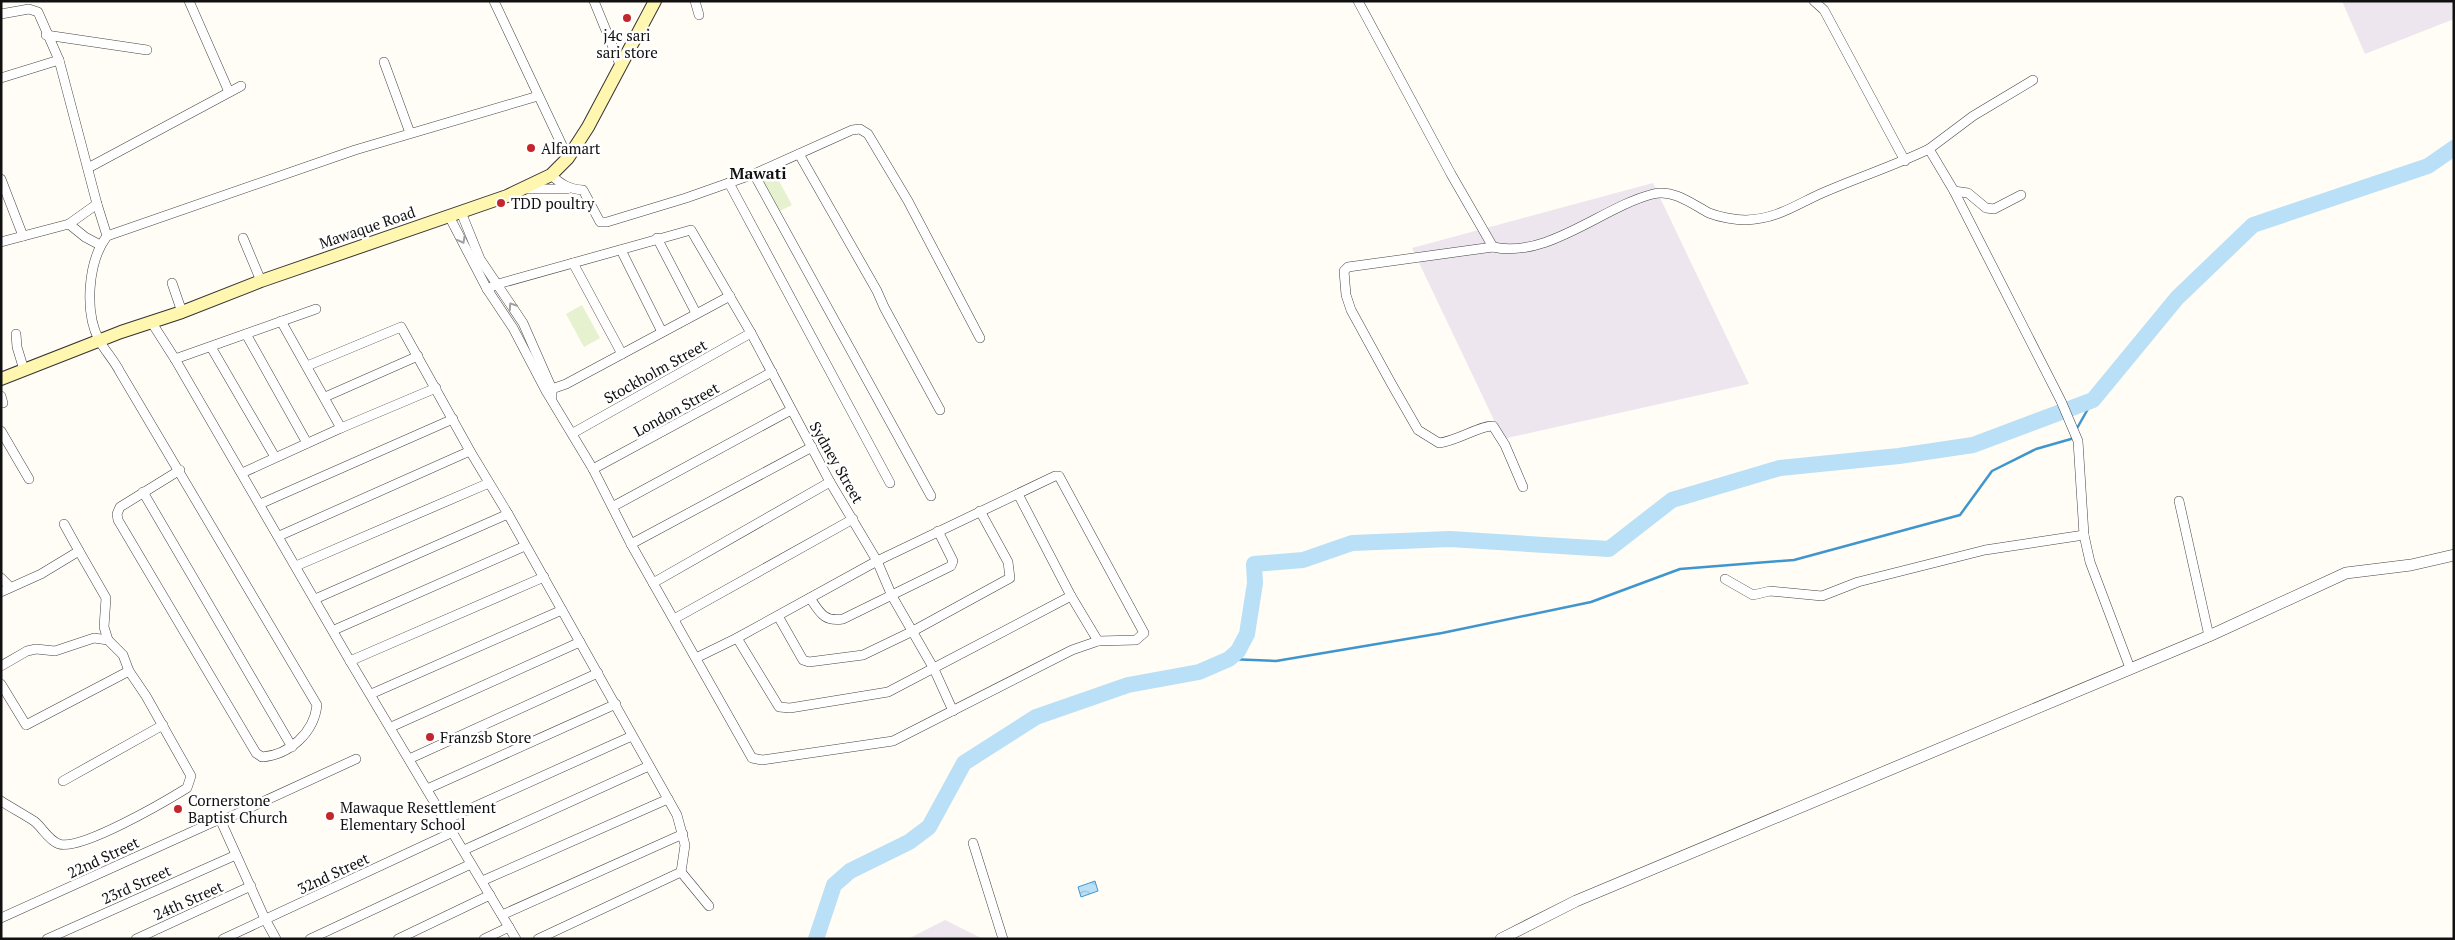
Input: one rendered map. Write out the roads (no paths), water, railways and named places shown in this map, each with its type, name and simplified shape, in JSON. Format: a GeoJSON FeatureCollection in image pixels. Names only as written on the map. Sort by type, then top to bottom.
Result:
{"type":"FeatureCollection","features":[{"type":"Feature","properties":{"kind":"main road","name":"Mawaque Road"},"geometry":{"type":"LineString","coordinates":[[1,379],[261,281],[525,189],[551,175],[568,158],[588,127],[622,67],[655,1]]}},
{"type":"Feature","properties":{"kind":"street"},"geometry":{"type":"LineString","coordinates":[[189,1],[229,92]]}},
{"type":"Feature","properties":{"kind":"street"},"geometry":{"type":"LineString","coordinates":[[494,1],[568,158]]}},
{"type":"Feature","properties":{"kind":"street"},"geometry":{"type":"LineString","coordinates":[[594,1],[622,67]]}},
{"type":"Feature","properties":{"kind":"street"},"geometry":{"type":"LineString","coordinates":[[695,1],[699,15]]}},
{"type":"Feature","properties":{"kind":"street"},"geometry":{"type":"LineString","coordinates":[[1358,1],[1493,247]]}},
{"type":"Feature","properties":{"kind":"street"},"geometry":{"type":"LineString","coordinates":[[1814,1],[1824,10],[1905,161]]}},
{"type":"Feature","properties":{"kind":"street"},"geometry":{"type":"LineString","coordinates":[[1,14],[29,9],[38,12],[46,35],[59,60],[107,236]]}},
{"type":"Feature","properties":{"kind":"street"},"geometry":{"type":"LineString","coordinates":[[46,35],[147,50]]}},
{"type":"Feature","properties":{"kind":"street"},"geometry":{"type":"LineString","coordinates":[[1,78],[59,60]]}},
{"type":"Feature","properties":{"kind":"street"},"geometry":{"type":"LineString","coordinates":[[384,62],[410,133]]}},
{"type":"Feature","properties":{"kind":"street"},"geometry":{"type":"LineString","coordinates":[[1523,487],[1505,445],[1492,426],[1487,426],[1459,439],[1439,443],[1418,430],[1351,310],[1344,278],[1344,271],[1348,267],[1493,247],[1510,249],[1534,244],[1572,231],[1655,194],[1678,196],[1710,213],[1728,218],[1745,220],[1776,216],[1821,194],[1905,161],[1929,149],[1973,116],[2033,80]]}},
{"type":"Feature","properties":{"kind":"street"},"geometry":{"type":"LineString","coordinates":[[88,168],[241,86]]}},
{"type":"Feature","properties":{"kind":"street"},"geometry":{"type":"LineString","coordinates":[[180,470],[120,507],[117,514],[118,520],[256,753],[262,757],[282,754],[304,736],[314,718],[317,705],[180,470],[114,359],[99,341],[92,322],[91,306],[93,277],[100,246],[107,236],[354,150],[538,96]]}},
{"type":"Feature","properties":{"kind":"street"},"geometry":{"type":"LineString","coordinates":[[525,189],[583,190],[596,218],[600,222],[607,222],[754,174],[852,130],[860,129],[868,134],[908,201],[980,338]]}},
{"type":"Feature","properties":{"kind":"street"},"geometry":{"type":"LineString","coordinates":[[1929,149],[1954,191],[2061,401],[2078,441],[2084,535],[2090,562],[2130,668]]}},
{"type":"Feature","properties":{"kind":"street"},"geometry":{"type":"LineString","coordinates":[[799,154],[877,291],[940,410]]}},
{"type":"Feature","properties":{"kind":"street"},"geometry":{"type":"LineString","coordinates":[[754,174],[931,496]]}},
{"type":"Feature","properties":{"kind":"street"},"geometry":{"type":"LineString","coordinates":[[551,175],[561,184],[571,189]]}},
{"type":"Feature","properties":{"kind":"street"},"geometry":{"type":"LineString","coordinates":[[1,178],[23,236]]}},
{"type":"Feature","properties":{"kind":"street"},"geometry":{"type":"LineString","coordinates":[[729,183],[890,483]]}},
{"type":"Feature","properties":{"kind":"street"},"geometry":{"type":"LineString","coordinates":[[1954,191],[1968,193],[1986,208],[1994,209],[2021,195]]}},
{"type":"Feature","properties":{"kind":"street"},"geometry":{"type":"LineString","coordinates":[[1,242],[69,224],[97,204]]}},
{"type":"Feature","properties":{"kind":"street"},"geometry":{"type":"LineString","coordinates":[[455,214],[480,259],[523,324],[533,355],[550,392],[614,506],[631,544],[749,753],[756,760],[887,743],[1072,650],[1098,641],[1136,640],[1144,633],[1060,476],[1055,476],[876,561],[778,616],[696,658]]}},
{"type":"Feature","properties":{"kind":"street"},"geometry":{"type":"LineString","coordinates":[[455,214],[487,289],[533,355]]}},
{"type":"Feature","properties":{"kind":"street"},"geometry":{"type":"LineString","coordinates":[[69,224],[100,246]]}},
{"type":"Feature","properties":{"kind":"street","name":"Sydney Street"},"geometry":{"type":"LineString","coordinates":[[657,238],[691,230],[730,296],[830,482],[876,561],[892,596],[934,669],[953,711]]}},
{"type":"Feature","properties":{"kind":"street"},"geometry":{"type":"LineString","coordinates":[[243,238],[261,281]]}},
{"type":"Feature","properties":{"kind":"street"},"geometry":{"type":"LineString","coordinates":[[487,289],[498,284],[621,250],[657,238],[696,313]]}},
{"type":"Feature","properties":{"kind":"street"},"geometry":{"type":"LineString","coordinates":[[621,250],[662,332]]}},
{"type":"Feature","properties":{"kind":"street"},"geometry":{"type":"LineString","coordinates":[[573,263],[622,354]]}},
{"type":"Feature","properties":{"kind":"street"},"geometry":{"type":"LineString","coordinates":[[172,283],[182,312]]}},
{"type":"Feature","properties":{"kind":"street"},"geometry":{"type":"LineString","coordinates":[[550,392],[730,296]]}},
{"type":"Feature","properties":{"kind":"street"},"geometry":{"type":"LineString","coordinates":[[175,359],[316,309]]}},
{"type":"Feature","properties":{"kind":"street"},"geometry":{"type":"LineString","coordinates":[[281,321],[341,428]]}},
{"type":"Feature","properties":{"kind":"street"},"geometry":{"type":"LineString","coordinates":[[152,323],[516,939]]}},
{"type":"Feature","properties":{"kind":"street"},"geometry":{"type":"LineString","coordinates":[[513,328],[523,324]]}},
{"type":"Feature","properties":{"kind":"street"},"geometry":{"type":"LineString","coordinates":[[306,366],[400,327],[544,577],[668,799],[683,834],[685,854],[681,872]]}},
{"type":"Feature","properties":{"kind":"street"},"geometry":{"type":"LineString","coordinates":[[16,334],[16,347],[24,370]]}},
{"type":"Feature","properties":{"kind":"street"},"geometry":{"type":"LineString","coordinates":[[246,334],[308,443]]}},
{"type":"Feature","properties":{"kind":"street","name":"Stockholm Street"},"geometry":{"type":"LineString","coordinates":[[573,433],[750,334]]}},
{"type":"Feature","properties":{"kind":"street"},"geometry":{"type":"LineString","coordinates":[[211,347],[275,457]]}},
{"type":"Feature","properties":{"kind":"street"},"geometry":{"type":"LineString","coordinates":[[324,397],[418,356]]}},
{"type":"Feature","properties":{"kind":"street","name":"London Street"},"geometry":{"type":"LineString","coordinates":[[593,469],[772,372]]}},
{"type":"Feature","properties":{"kind":"street"},"geometry":{"type":"LineString","coordinates":[[242,473],[436,388]]}},
{"type":"Feature","properties":{"kind":"street"},"geometry":{"type":"LineString","coordinates":[[614,506],[791,410]]}},
{"type":"Feature","properties":{"kind":"street"},"geometry":{"type":"LineString","coordinates":[[260,504],[453,418]]}},
{"type":"Feature","properties":{"kind":"street"},"geometry":{"type":"LineString","coordinates":[[1,432],[29,479]]}},
{"type":"Feature","properties":{"kind":"street"},"geometry":{"type":"LineString","coordinates":[[631,544],[812,447]]}},
{"type":"Feature","properties":{"kind":"street"},"geometry":{"type":"LineString","coordinates":[[279,536],[470,451]]}},
{"type":"Feature","properties":{"kind":"street"},"geometry":{"type":"LineString","coordinates":[[653,583],[830,482]]}},
{"type":"Feature","properties":{"kind":"street"},"geometry":{"type":"LineString","coordinates":[[296,566],[489,483]]}},
{"type":"Feature","properties":{"kind":"street"},"geometry":{"type":"LineString","coordinates":[[142,492],[292,747]]}},
{"type":"Feature","properties":{"kind":"street"},"geometry":{"type":"LineString","coordinates":[[1018,494],[1098,641]]}},
{"type":"Feature","properties":{"kind":"street"},"geometry":{"type":"LineString","coordinates":[[2179,501],[2209,636]]}},
{"type":"Feature","properties":{"kind":"street"},"geometry":{"type":"LineString","coordinates":[[778,616],[803,660],[809,662],[863,655],[913,631],[1010,578],[1008,562],[980,511]]}},
{"type":"Feature","properties":{"kind":"street"},"geometry":{"type":"LineString","coordinates":[[315,599],[508,514]]}},
{"type":"Feature","properties":{"kind":"street"},"geometry":{"type":"LineString","coordinates":[[674,619],[853,519]]}},
{"type":"Feature","properties":{"kind":"street"},"geometry":{"type":"LineString","coordinates":[[1,801],[35,822],[53,841],[61,844],[71,844],[120,826],[188,788],[190,781],[191,776],[163,725],[128,671],[123,656],[108,640],[104,627],[106,598],[64,524]]}},
{"type":"Feature","properties":{"kind":"street"},"geometry":{"type":"LineString","coordinates":[[810,598],[822,616],[828,620],[834,620],[843,619],[892,596],[953,564],[938,531]]}},
{"type":"Feature","properties":{"kind":"street"},"geometry":{"type":"LineString","coordinates":[[1725,580],[1753,595],[1770,591],[1822,596],[1858,582],[1985,550],[2084,535]]}},
{"type":"Feature","properties":{"kind":"street"},"geometry":{"type":"LineString","coordinates":[[334,630],[525,546]]}},
{"type":"Feature","properties":{"kind":"street"},"geometry":{"type":"LineString","coordinates":[[1,592],[41,574],[79,551]]}},
{"type":"Feature","properties":{"kind":"street"},"geometry":{"type":"LineString","coordinates":[[1501,939],[1586,898],[2209,636],[2346,573],[2410,565],[2454,555]]}},
{"type":"Feature","properties":{"kind":"street"},"geometry":{"type":"LineString","coordinates":[[350,661],[544,577]]}},
{"type":"Feature","properties":{"kind":"street"},"geometry":{"type":"LineString","coordinates":[[1,580],[10,587]]}},
{"type":"Feature","properties":{"kind":"street"},"geometry":{"type":"LineString","coordinates":[[737,638],[779,707],[790,708],[876,696],[888,692],[1072,596]]}},
{"type":"Feature","properties":{"kind":"street"},"geometry":{"type":"LineString","coordinates":[[371,694],[562,610]]}},
{"type":"Feature","properties":{"kind":"street"},"geometry":{"type":"LineString","coordinates":[[1,666],[27,651],[36,649],[55,651],[94,638],[108,640]]}},
{"type":"Feature","properties":{"kind":"street"},"geometry":{"type":"LineString","coordinates":[[391,727],[580,642]]}},
{"type":"Feature","properties":{"kind":"street"},"geometry":{"type":"LineString","coordinates":[[1,684],[26,725],[128,671]]}},
{"type":"Feature","properties":{"kind":"street"},"geometry":{"type":"LineString","coordinates":[[409,759],[598,673]]}},
{"type":"Feature","properties":{"kind":"street"},"geometry":{"type":"LineString","coordinates":[[427,789],[616,704]]}},
{"type":"Feature","properties":{"kind":"street"},"geometry":{"type":"LineString","coordinates":[[64,781],[163,725]]}},
{"type":"Feature","properties":{"kind":"street"},"geometry":{"type":"LineString","coordinates":[[445,820],[632,736]]}},
{"type":"Feature","properties":{"kind":"street","name":"22nd Street"},"geometry":{"type":"LineString","coordinates":[[1,918],[356,759]]}},
{"type":"Feature","properties":{"kind":"street"},"geometry":{"type":"LineString","coordinates":[[464,850],[649,766]]}},
{"type":"Feature","properties":{"kind":"street"},"geometry":{"type":"LineString","coordinates":[[482,881],[668,799]]}},
{"type":"Feature","properties":{"kind":"street"},"geometry":{"type":"LineString","coordinates":[[219,821],[276,939]]}},
{"type":"Feature","properties":{"kind":"street","name":"32nd Street"},"geometry":{"type":"LineString","coordinates":[[224,939],[234,937],[265,919],[453,832]]}},
{"type":"Feature","properties":{"kind":"street"},"geometry":{"type":"LineString","coordinates":[[502,915],[683,834]]}},
{"type":"Feature","properties":{"kind":"street"},"geometry":{"type":"LineString","coordinates":[[973,843],[1003,939]]}},
{"type":"Feature","properties":{"kind":"street","name":"23rd Street"},"geometry":{"type":"LineString","coordinates":[[47,939],[236,855]]}},
{"type":"Feature","properties":{"kind":"street"},"geometry":{"type":"LineString","coordinates":[[310,939],[472,864]]}},
{"type":"Feature","properties":{"kind":"street"},"geometry":{"type":"LineString","coordinates":[[681,872],[709,906]]}},
{"type":"Feature","properties":{"kind":"street"},"geometry":{"type":"LineString","coordinates":[[538,939],[681,872]]}},
{"type":"Feature","properties":{"kind":"street","name":"24th Street"},"geometry":{"type":"LineString","coordinates":[[136,939],[251,886]]}},
{"type":"Feature","properties":{"kind":"street"},"geometry":{"type":"LineString","coordinates":[[398,939],[490,895]]}},
{"type":"Feature","properties":{"kind":"street"},"geometry":{"type":"LineString","coordinates":[[484,939],[509,927]]}},
{"type":"Feature","properties":{"kind":"water"},"geometry":{"type":"Polygon","coordinates":[[[1095,881],[1098,891],[1081,897],[1078,887],[1095,881]]]}},
{"type":"Feature","properties":{"kind":"waterway"},"geometry":{"type":"LineString","coordinates":[[816,939],[834,885],[850,871],[909,842],[929,827],[964,763],[1036,717],[1128,685],[1199,672],[1229,659],[1238,651],[1247,634],[1255,583],[1254,564],[1303,560],[1352,543],[1450,539],[1609,549],[1672,500],[1780,468],[1899,456],[1973,445],[2093,400],[2177,298],[2253,225],[2428,166],[2454,148]]}},
{"type":"Feature","properties":{"kind":"waterway"},"geometry":{"type":"LineString","coordinates":[[2076,430],[2093,400]]}},
{"type":"Feature","properties":{"kind":"waterway"},"geometry":{"type":"LineString","coordinates":[[1229,659],[1276,661],[1442,633],[1591,602],[1680,569],[1794,560],[1960,515],[1992,471],[2036,449],[2071,439],[2074,435]]}},
{"type":"Feature","properties":{"kind":"place","name":"j4c sari sari store"},"geometry":{"type":"Point","coordinates":[627,18]}},
{"type":"Feature","properties":{"kind":"place","name":"Alfamart"},"geometry":{"type":"Point","coordinates":[531,148]}},
{"type":"Feature","properties":{"kind":"place","name":"TDD poultry"},"geometry":{"type":"Point","coordinates":[501,203]}},
{"type":"Feature","properties":{"kind":"place","name":"Franzsb Store"},"geometry":{"type":"Point","coordinates":[430,737]}},
{"type":"Feature","properties":{"kind":"place","name":"Cornerstone Baptist Church"},"geometry":{"type":"Point","coordinates":[178,809]}},
{"type":"Feature","properties":{"kind":"place","name":"Mawaque Resettlement Elementary School"},"geometry":{"type":"Point","coordinates":[330,816]}},
{"type":"Feature","properties":{"kind":"district","name":"Mawati"},"geometry":{"type":"Point","coordinates":[758,173]}}]}
